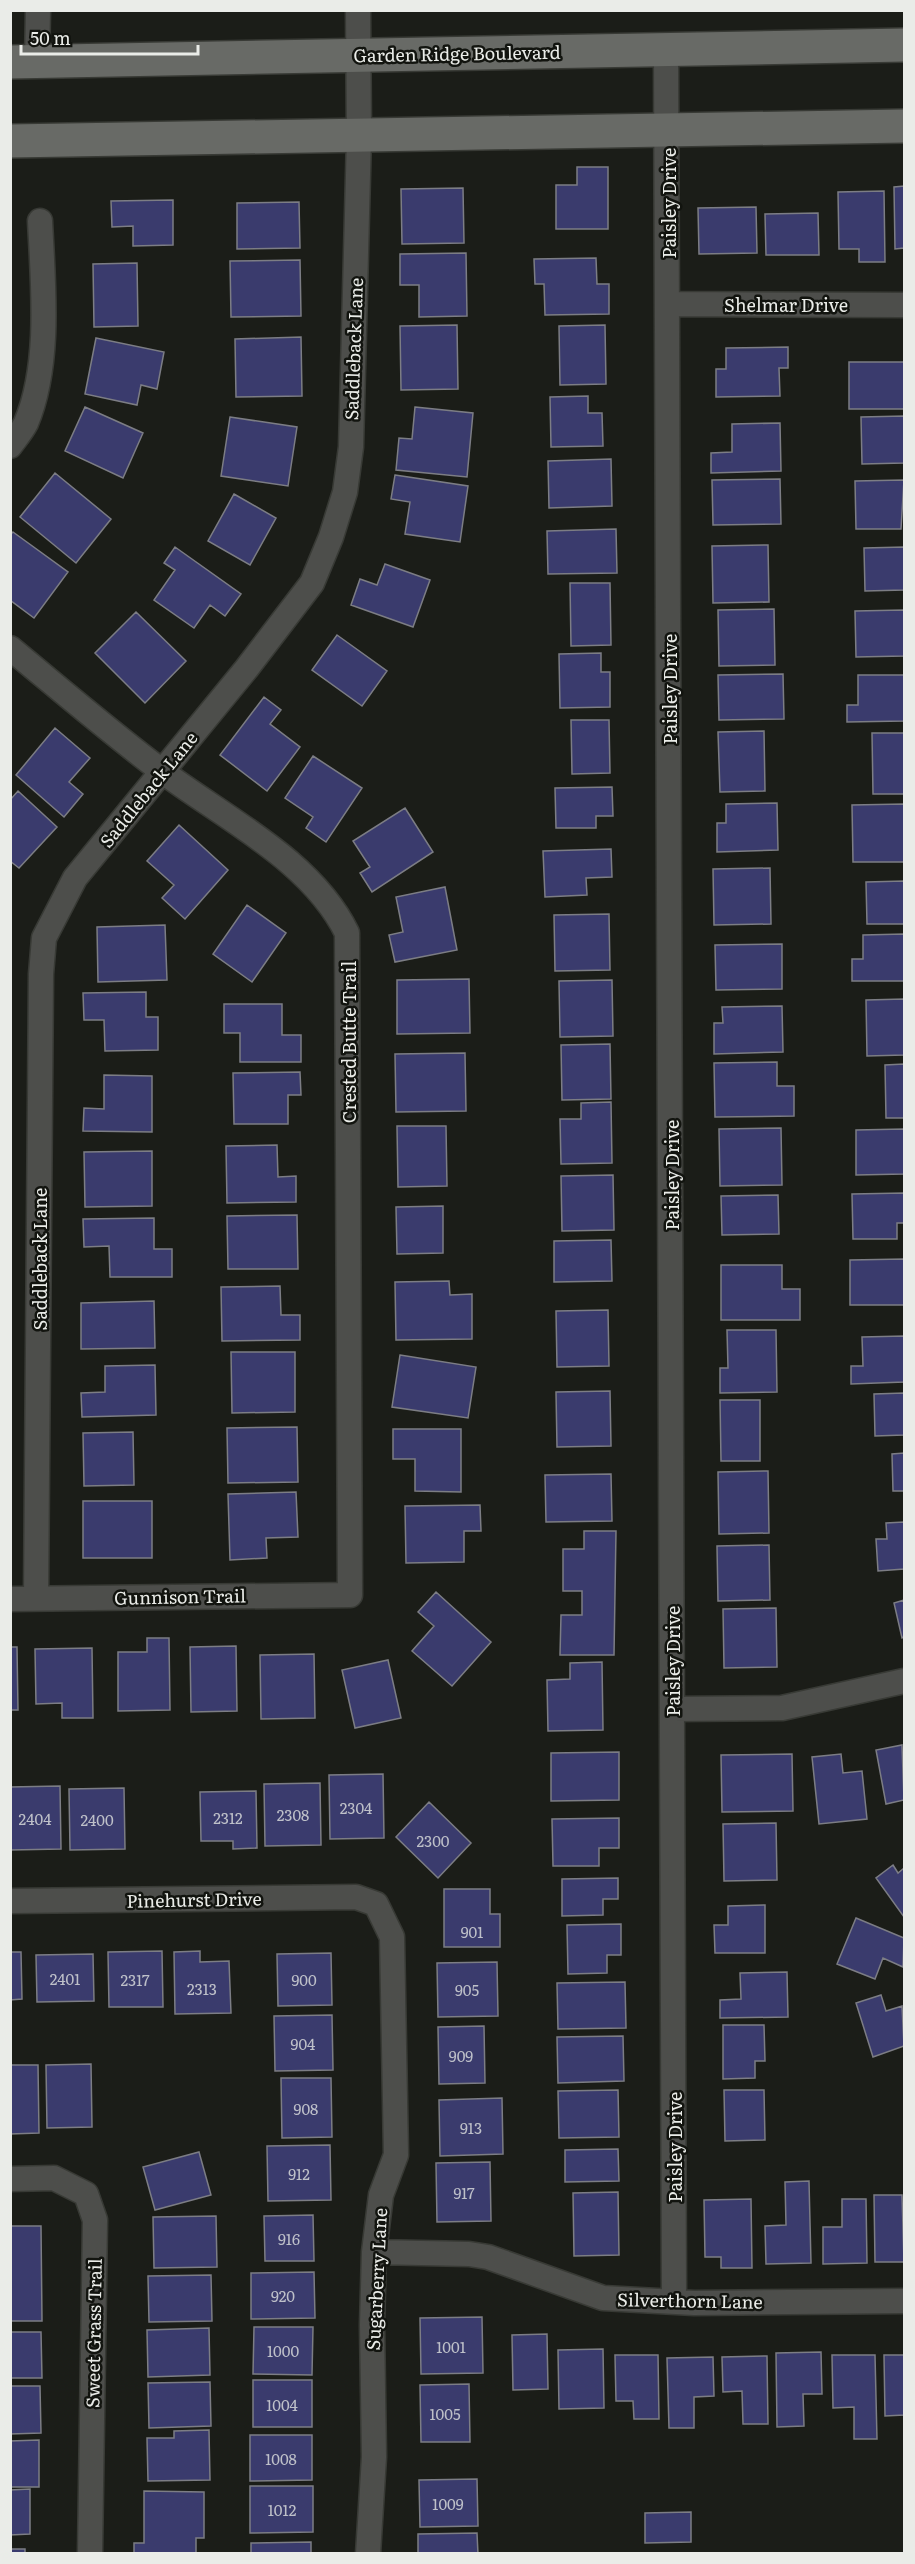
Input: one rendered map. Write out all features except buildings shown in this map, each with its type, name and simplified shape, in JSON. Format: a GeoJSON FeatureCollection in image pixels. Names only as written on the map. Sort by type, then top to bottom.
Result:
{"type":"FeatureCollection","features":[{"type":"Feature","properties":{"kind":"main road","name":"Garden Ridge Boulevard"},"geometry":{"type":"LineString","coordinates":[[24,62],[904,45]]}},
{"type":"Feature","properties":{"kind":"main road"},"geometry":{"type":"LineString","coordinates":[[10,141],[904,126]]}},
{"type":"Feature","properties":{"kind":"street"},"geometry":{"type":"LineString","coordinates":[[24,62],[38,10]]}},
{"type":"Feature","properties":{"kind":"street","name":"Saddleback Lane"},"geometry":{"type":"LineString","coordinates":[[36,1598],[41,974],[44,938],[75,878],[312,583],[331,537],[345,492],[351,447],[359,136],[358,10]]}},
{"type":"Feature","properties":{"kind":"street","name":"Paisley Drive"},"geometry":{"type":"LineString","coordinates":[[666,50],[674,2300]]}},
{"type":"Feature","properties":{"kind":"street"},"geometry":{"type":"LineString","coordinates":[[10,446],[26,423],[41,365],[44,298],[40,221]]}},
{"type":"Feature","properties":{"kind":"street","name":"Shelmar Drive"},"geometry":{"type":"LineString","coordinates":[[668,304],[904,305]]}},
{"type":"Feature","properties":{"kind":"street","name":"Crested Butte Trail"},"geometry":{"type":"LineString","coordinates":[[10,648],[162,771],[291,864],[323,893],[347,933],[350,1595]]}},
{"type":"Feature","properties":{"kind":"street","name":"Gunnison Trail"},"geometry":{"type":"LineString","coordinates":[[10,1599],[350,1595]]}},
{"type":"Feature","properties":{"kind":"street"},"geometry":{"type":"LineString","coordinates":[[673,1709],[782,1708],[904,1681]]}},
{"type":"Feature","properties":{"kind":"street","name":"Pinehurst Drive"},"geometry":{"type":"LineString","coordinates":[[10,1900],[356,1897],[376,1904]]}},
{"type":"Feature","properties":{"kind":"street","name":"Sugarberry Lane"},"geometry":{"type":"LineString","coordinates":[[368,2553],[374,2457],[372,2325],[374,2252],[381,2195],[396,2155],[392,1936],[376,1904]]}},
{"type":"Feature","properties":{"kind":"street","name":"Sweet Grass Trail"},"geometry":{"type":"LineString","coordinates":[[10,2179],[54,2178],[86,2194],[95,2220],[90,2553]]}},
{"type":"Feature","properties":{"kind":"street","name":"Silverthorn Lane"},"geometry":{"type":"LineString","coordinates":[[374,2252],[488,2256],[603,2298],[674,2300],[694,2303],[904,2301]]}}]}
